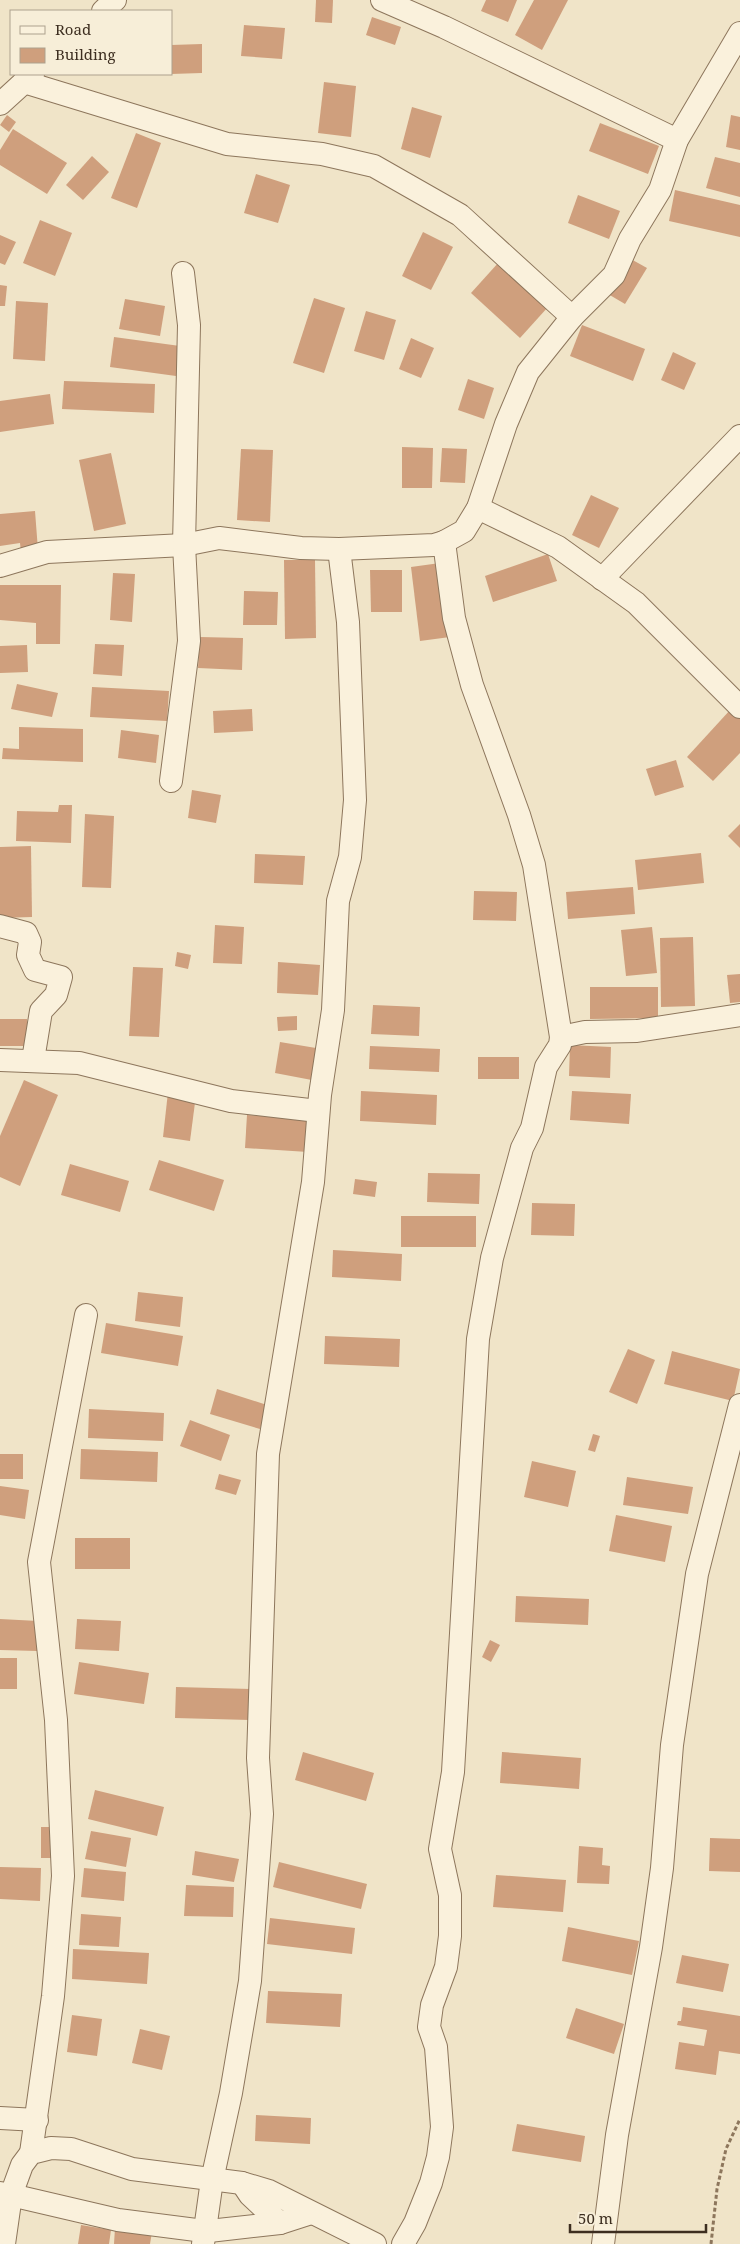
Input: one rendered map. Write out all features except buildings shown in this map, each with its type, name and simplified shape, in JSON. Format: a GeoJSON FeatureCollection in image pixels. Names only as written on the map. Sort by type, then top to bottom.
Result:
{"type":"FeatureCollection","features":[{"type":"Feature","properties":{"kind":"street"},"geometry":{"type":"LineString","coordinates":[[103,10],[115,0]]}},
{"type":"Feature","properties":{"kind":"street"},"geometry":{"type":"LineString","coordinates":[[382,0],[444,27],[678,140]]}},
{"type":"Feature","properties":{"kind":"street"},"geometry":{"type":"LineString","coordinates":[[0,566],[47,552],[184,545],[219,538],[301,548],[339,549],[425,545],[444,542],[464,531],[478,508],[506,424],[528,372],[572,317],[614,275],[630,239],[660,190],[678,140],[740,33]]}},
{"type":"Feature","properties":{"kind":"street"},"geometry":{"type":"LineString","coordinates":[[0,104],[28,78],[227,144],[322,154],[374,166],[460,215],[572,317]]}},
{"type":"Feature","properties":{"kind":"street"},"geometry":{"type":"LineString","coordinates":[[171,781],[189,641],[184,545],[189,325],[183,273]]}},
{"type":"Feature","properties":{"kind":"street"},"geometry":{"type":"LineString","coordinates":[[602,579],[740,436]]}},
{"type":"Feature","properties":{"kind":"street"},"geometry":{"type":"LineString","coordinates":[[478,508],[558,547],[636,603],[739,704]]}},
{"type":"Feature","properties":{"kind":"street"},"geometry":{"type":"LineString","coordinates":[[403,2244],[415,2223],[432,2183],[442,2127],[436,2047],[429,2026],[432,2005],[446,1967],[450,1936],[450,1896],[440,1848],[455,1754],[478,1340],[492,1258],[519,1157],[536,1117],[546,1067],[560,1045],[534,865],[519,815],[472,685],[454,618],[444,542]]}},
{"type":"Feature","properties":{"kind":"street"},"geometry":{"type":"LineString","coordinates":[[206,2235],[212,2180],[231,2093],[250,1982],[262,1814],[258,1758],[268,1454],[313,1182],[318,1111],[334,1010],[338,901],[350,857],[355,800],[348,622],[339,549]]}},
{"type":"Feature","properties":{"kind":"street"},"geometry":{"type":"LineString","coordinates":[[0,926],[26,933],[30,942],[28,955],[35,970],[61,977],[56,995],[40,1011],[33,1060]]}},
{"type":"Feature","properties":{"kind":"street"},"geometry":{"type":"LineString","coordinates":[[560,1037],[585,1032],[637,1031],[740,1015]]}},
{"type":"Feature","properties":{"kind":"street"},"geometry":{"type":"LineString","coordinates":[[0,1060],[78,1063],[231,1101],[318,1111]]}},
{"type":"Feature","properties":{"kind":"street"},"geometry":{"type":"LineString","coordinates":[[4,2244],[6,2194],[22,2165],[32,2153],[53,1996],[63,1876],[56,1720],[39,1562],[86,1315]]}},
{"type":"Feature","properties":{"kind":"street"},"geometry":{"type":"LineString","coordinates":[[603,2244],[617,2135],[651,1947],[662,1868],[672,1745],[697,1574],[740,1405]]}},
{"type":"Feature","properties":{"kind":"street"},"geometry":{"type":"LineString","coordinates":[[0,2118],[37,2120]]}},
{"type":"Feature","properties":{"kind":"street"},"geometry":{"type":"LineString","coordinates":[[32,2153],[51,2148],[71,2149],[132,2169],[242,2183],[270,2191],[375,2244]]}},
{"type":"Feature","properties":{"kind":"street"},"geometry":{"type":"LineString","coordinates":[[242,2183],[250,2195],[280,2222]]}},
{"type":"Feature","properties":{"kind":"street"},"geometry":{"type":"LineString","coordinates":[[6,2194],[118,2220],[206,2235],[280,2222],[311,2213]]}},
{"type":"Feature","properties":{"kind":"path"},"geometry":{"type":"LineString","coordinates":[[711,2244],[717,2189],[724,2157],[740,2119]]}}]}
